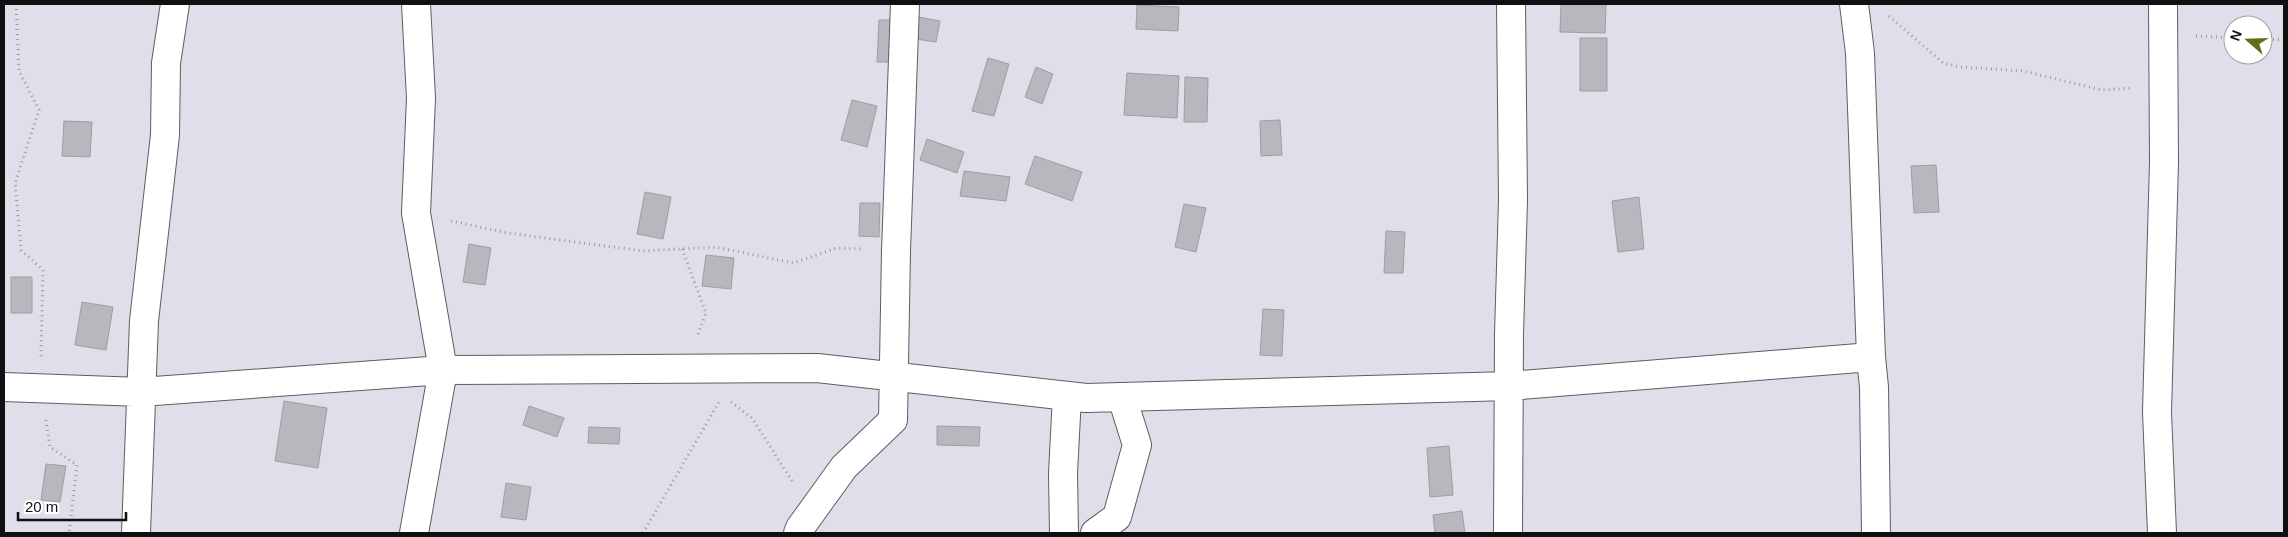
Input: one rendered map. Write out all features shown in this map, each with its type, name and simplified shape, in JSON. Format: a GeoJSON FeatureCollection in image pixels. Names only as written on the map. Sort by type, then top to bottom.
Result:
{"type":"FeatureCollection","features":[{"type":"Feature","properties":{"kind":"street"},"geometry":{"type":"LineString","coordinates":[[136,533],[144,321],[165,135],[166,63],[175,4]]}},
{"type":"Feature","properties":{"kind":"street"},"geometry":{"type":"LineString","coordinates":[[414,533],[443,370],[416,213],[422,98],[416,4]]}},
{"type":"Feature","properties":{"kind":"street"},"geometry":{"type":"LineString","coordinates":[[798,533],[844,467],[893,420],[896,251],[905,4]]}},
{"type":"Feature","properties":{"kind":"street"},"geometry":{"type":"LineString","coordinates":[[1508,533],[1508,334],[1513,200],[1511,4]]}},
{"type":"Feature","properties":{"kind":"street"},"geometry":{"type":"LineString","coordinates":[[1854,4],[1860,52],[1871,357],[1874,387],[1876,533]]}},
{"type":"Feature","properties":{"kind":"street"},"geometry":{"type":"LineString","coordinates":[[2162,533],[2157,412],[2164,162],[2163,4]]}},
{"type":"Feature","properties":{"kind":"street"},"geometry":{"type":"LineString","coordinates":[[4,387],[141,392],[443,370],[817,368],[1086,398],[1509,386],[1871,357]]}},
{"type":"Feature","properties":{"kind":"street"},"geometry":{"type":"LineString","coordinates":[[1064,533],[1063,473],[1067,396]]}},
{"type":"Feature","properties":{"kind":"street"},"geometry":{"type":"LineString","coordinates":[[1095,533],[1117,517],[1137,445],[1122,397]]}},
{"type":"Feature","properties":{"kind":"path"},"geometry":{"type":"LineString","coordinates":[[16,4],[19,71],[39,110],[14,183],[20,250],[43,270],[40,388],[50,447],[77,465],[69,533]]}},
{"type":"Feature","properties":{"kind":"path"},"geometry":{"type":"LineString","coordinates":[[1888,14],[1943,63],[1960,67],[2024,70],[2102,90],[2139,88],[2163,58],[2189,36],[2223,38]]}},
{"type":"Feature","properties":{"kind":"path"},"geometry":{"type":"LineString","coordinates":[[416,213],[508,233],[643,251],[716,247],[793,263],[837,248],[896,251]]}},
{"type":"Feature","properties":{"kind":"path"},"geometry":{"type":"LineString","coordinates":[[643,533],[722,396]]}},
{"type":"Feature","properties":{"kind":"building"},"geometry":{"type":"Polygon","coordinates":[[[1561,4],[1606,4],[1605,33],[1560,32],[1561,4]]]}},
{"type":"Feature","properties":{"kind":"building"},"geometry":{"type":"Polygon","coordinates":[[[1137,5],[1179,7],[1178,31],[1136,29],[1137,5]]]}},
{"type":"Feature","properties":{"kind":"building"},"geometry":{"type":"Polygon","coordinates":[[[913,16],[940,21],[936,42],[909,38],[913,16]]]}},
{"type":"Feature","properties":{"kind":"building"},"geometry":{"type":"Polygon","coordinates":[[[879,20],[894,20],[892,62],[877,62],[879,20]]]}},
{"type":"Feature","properties":{"kind":"building"},"geometry":{"type":"Polygon","coordinates":[[[1580,38],[1607,38],[1607,91],[1580,91],[1580,38]]]}},
{"type":"Feature","properties":{"kind":"building"},"geometry":{"type":"Polygon","coordinates":[[[988,58],[1009,64],[994,116],[972,111],[988,58]]]}},
{"type":"Feature","properties":{"kind":"building"},"geometry":{"type":"Polygon","coordinates":[[[1036,67],[1053,74],[1042,104],[1025,97],[1036,67]]]}},
{"type":"Feature","properties":{"kind":"building"},"geometry":{"type":"Polygon","coordinates":[[[1127,73],[1179,76],[1177,118],[1124,115],[1127,73]]]}},
{"type":"Feature","properties":{"kind":"building"},"geometry":{"type":"Polygon","coordinates":[[[1185,77],[1208,78],[1207,122],[1184,122],[1185,77]]]}},
{"type":"Feature","properties":{"kind":"building"},"geometry":{"type":"Polygon","coordinates":[[[852,100],[877,106],[867,147],[841,140],[852,100]]]}},
{"type":"Feature","properties":{"kind":"building"},"geometry":{"type":"Polygon","coordinates":[[[1280,120],[1282,155],[1261,156],[1260,121],[1280,120]]]}},
{"type":"Feature","properties":{"kind":"building"},"geometry":{"type":"Polygon","coordinates":[[[64,121],[92,122],[90,157],[62,156],[64,121]]]}},
{"type":"Feature","properties":{"kind":"building"},"geometry":{"type":"Polygon","coordinates":[[[927,139],[964,152],[957,173],[920,160],[927,139]]]}},
{"type":"Feature","properties":{"kind":"building"},"geometry":{"type":"Polygon","coordinates":[[[1035,156],[1082,172],[1072,201],[1025,184],[1035,156]]]}},
{"type":"Feature","properties":{"kind":"building"},"geometry":{"type":"Polygon","coordinates":[[[1936,165],[1939,212],[1914,213],[1911,166],[1936,165]]]}},
{"type":"Feature","properties":{"kind":"building"},"geometry":{"type":"Polygon","coordinates":[[[964,171],[1010,177],[1006,201],[960,196],[964,171]]]}},
{"type":"Feature","properties":{"kind":"building"},"geometry":{"type":"Polygon","coordinates":[[[645,192],[671,197],[663,239],[637,234],[645,192]]]}},
{"type":"Feature","properties":{"kind":"building"},"geometry":{"type":"Polygon","coordinates":[[[1639,197],[1644,249],[1618,252],[1612,201],[1639,197]]]}},
{"type":"Feature","properties":{"kind":"building"},"geometry":{"type":"Polygon","coordinates":[[[860,203],[880,203],[879,237],[859,236],[860,203]]]}},
{"type":"Feature","properties":{"kind":"building"},"geometry":{"type":"Polygon","coordinates":[[[1184,204],[1206,208],[1196,252],[1175,247],[1184,204]]]}},
{"type":"Feature","properties":{"kind":"building"},"geometry":{"type":"Polygon","coordinates":[[[1386,231],[1405,232],[1403,273],[1384,273],[1386,231]]]}},
{"type":"Feature","properties":{"kind":"building"},"geometry":{"type":"Polygon","coordinates":[[[469,244],[491,248],[485,285],[463,282],[469,244]]]}},
{"type":"Feature","properties":{"kind":"building"},"geometry":{"type":"Polygon","coordinates":[[[706,255],[734,258],[731,289],[702,286],[706,255]]]}},
{"type":"Feature","properties":{"kind":"building"},"geometry":{"type":"Polygon","coordinates":[[[11,277],[32,277],[32,313],[11,313],[11,277]]]}},
{"type":"Feature","properties":{"kind":"building"},"geometry":{"type":"Polygon","coordinates":[[[82,302],[113,307],[106,350],[75,345],[82,302]]]}},
{"type":"Feature","properties":{"kind":"building"},"geometry":{"type":"Polygon","coordinates":[[[1263,309],[1284,310],[1282,356],[1260,355],[1263,309]]]}},
{"type":"Feature","properties":{"kind":"building"},"geometry":{"type":"Polygon","coordinates":[[[284,401],[327,408],[318,468],[275,461],[284,401]]]}},
{"type":"Feature","properties":{"kind":"building"},"geometry":{"type":"Polygon","coordinates":[[[529,406],[564,418],[557,437],[523,425],[529,406]]]}},
{"type":"Feature","properties":{"kind":"building"},"geometry":{"type":"Polygon","coordinates":[[[937,426],[980,427],[979,446],[937,445],[937,426]]]}},
{"type":"Feature","properties":{"kind":"building"},"geometry":{"type":"Polygon","coordinates":[[[589,427],[620,428],[619,444],[588,443],[589,427]]]}},
{"type":"Feature","properties":{"kind":"building"},"geometry":{"type":"Polygon","coordinates":[[[1449,446],[1453,495],[1430,497],[1427,448],[1449,446]]]}},
{"type":"Feature","properties":{"kind":"building"},"geometry":{"type":"Polygon","coordinates":[[[46,464],[66,466],[60,502],[41,500],[46,464]]]}},
{"type":"Feature","properties":{"kind":"building"},"geometry":{"type":"Polygon","coordinates":[[[506,483],[531,487],[526,520],[501,517],[506,483]]]}},
{"type":"Feature","properties":{"kind":"building"},"geometry":{"type":"Polygon","coordinates":[[[1462,511],[1465,533],[1435,533],[1433,515],[1462,511]]]}}]}
